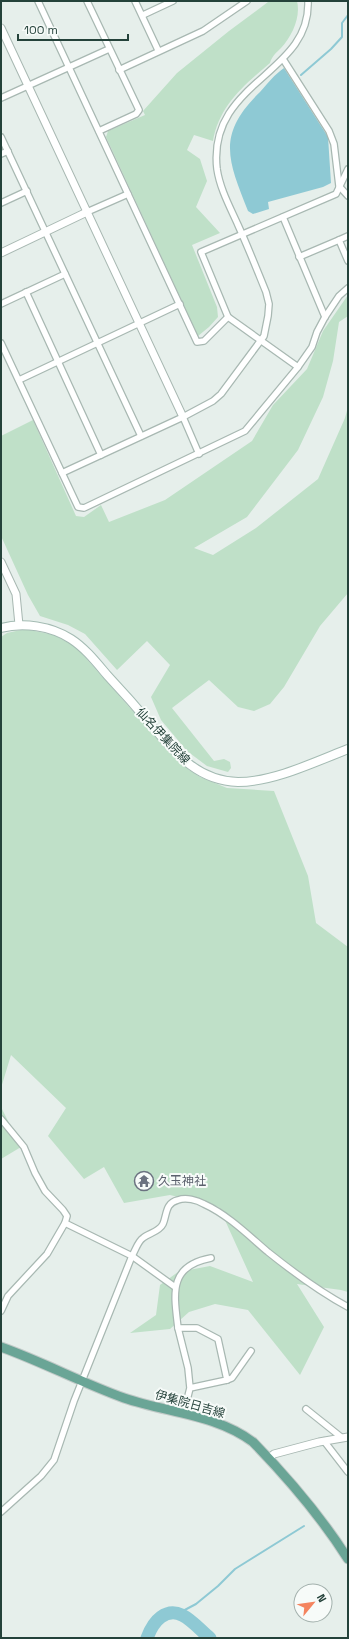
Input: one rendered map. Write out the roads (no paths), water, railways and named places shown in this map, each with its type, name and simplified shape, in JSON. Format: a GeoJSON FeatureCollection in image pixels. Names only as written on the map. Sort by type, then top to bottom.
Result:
{"type":"FeatureCollection","features":[{"type":"Feature","properties":{"kind":"main road","name":"仙名伊集院線"},"geometry":{"type":"LineString","coordinates":[[1,628],[19,625],[49,629],[70,638],[80,645],[103,669],[174,752],[196,771],[206,776],[238,782],[263,779],[348,750]]}},
{"type":"Feature","properties":{"kind":"main road","name":"伊集院日吉線"},"geometry":{"type":"LineString","coordinates":[[1,1347],[24,1355],[82,1382],[135,1401],[184,1412],[226,1426],[243,1434],[269,1458],[306,1500],[348,1559]]}},
{"type":"Feature","properties":{"kind":"street"},"geometry":{"type":"LineString","coordinates":[[38,1],[100,131],[197,342],[204,341],[228,317]]}},
{"type":"Feature","properties":{"kind":"street"},"geometry":{"type":"LineString","coordinates":[[87,1],[139,110],[136,114],[100,131]]}},
{"type":"Feature","properties":{"kind":"street"},"geometry":{"type":"LineString","coordinates":[[136,1],[158,50]]}},
{"type":"Feature","properties":{"kind":"street"},"geometry":{"type":"LineString","coordinates":[[142,16],[174,1]]}},
{"type":"Feature","properties":{"kind":"street"},"geometry":{"type":"LineString","coordinates":[[119,70],[158,50],[203,31],[248,1]]}},
{"type":"Feature","properties":{"kind":"street"},"geometry":{"type":"LineString","coordinates":[[62,473],[183,417],[213,401],[221,394],[261,340],[266,329],[269,304],[266,292],[219,180],[217,153],[219,136],[230,112],[242,95],[289,53],[302,34],[308,10],[308,1]]}},
{"type":"Feature","properties":{"kind":"street"},"geometry":{"type":"LineString","coordinates":[[1,28],[3,37],[28,86],[200,454]]}},
{"type":"Feature","properties":{"kind":"street"},"geometry":{"type":"LineString","coordinates":[[1,98],[109,48]]}},
{"type":"Feature","properties":{"kind":"street"},"geometry":{"type":"LineString","coordinates":[[282,59],[329,131],[334,144],[339,186],[348,196]]}},
{"type":"Feature","properties":{"kind":"street"},"geometry":{"type":"LineString","coordinates":[[1,137],[141,436]]}},
{"type":"Feature","properties":{"kind":"street"},"geometry":{"type":"LineString","coordinates":[[1,154],[8,151]]}},
{"type":"Feature","properties":{"kind":"street"},"geometry":{"type":"LineString","coordinates":[[298,367],[228,317],[201,252],[336,194],[348,169]]}},
{"type":"Feature","properties":{"kind":"street"},"geometry":{"type":"LineString","coordinates":[[1,203],[27,191]]}},
{"type":"Feature","properties":{"kind":"street"},"geometry":{"type":"LineString","coordinates":[[1,253],[128,194]]}},
{"type":"Feature","properties":{"kind":"street"},"geometry":{"type":"LineString","coordinates":[[283,217],[325,316]]}},
{"type":"Feature","properties":{"kind":"street"},"geometry":{"type":"LineString","coordinates":[[299,257],[348,236]]}},
{"type":"Feature","properties":{"kind":"street"},"geometry":{"type":"LineString","coordinates":[[339,240],[348,261]]}},
{"type":"Feature","properties":{"kind":"street"},"geometry":{"type":"LineString","coordinates":[[1,304],[65,274]]}},
{"type":"Feature","properties":{"kind":"street"},"geometry":{"type":"LineString","coordinates":[[1,343],[78,507],[84,508],[200,454],[245,431],[298,367],[312,347],[325,316],[339,296],[348,288]]}},
{"type":"Feature","properties":{"kind":"street"},"geometry":{"type":"LineString","coordinates":[[26,292],[101,455]]}},
{"type":"Feature","properties":{"kind":"street"},"geometry":{"type":"LineString","coordinates":[[18,380],[180,304]]}},
{"type":"Feature","properties":{"kind":"street"},"geometry":{"type":"LineString","coordinates":[[1,562],[16,594],[19,625]]}},
{"type":"Feature","properties":{"kind":"street"},"geometry":{"type":"LineString","coordinates":[[1,1118],[24,1147],[35,1173],[45,1191],[63,1210],[66,1216],[66,1223],[47,1254],[8,1296],[1,1311]]}},
{"type":"Feature","properties":{"kind":"street"},"geometry":{"type":"LineString","coordinates":[[1,1512],[41,1476],[54,1460],[74,1401],[132,1256],[142,1238],[154,1233],[162,1225],[170,1204],[177,1200],[186,1198],[204,1203],[231,1221],[287,1266],[334,1300],[348,1307]]}},
{"type":"Feature","properties":{"kind":"street"},"geometry":{"type":"LineString","coordinates":[[66,1223],[132,1256],[175,1287]]}},
{"type":"Feature","properties":{"kind":"street"},"geometry":{"type":"LineString","coordinates":[[184,1412],[190,1388],[188,1368],[183,1354],[178,1328],[174,1294],[175,1287],[181,1273],[192,1264],[211,1258]]}},
{"type":"Feature","properties":{"kind":"street"},"geometry":{"type":"LineString","coordinates":[[178,1328],[197,1328],[218,1339],[226,1380]]}},
{"type":"Feature","properties":{"kind":"street"},"geometry":{"type":"LineString","coordinates":[[190,1388],[232,1378],[251,1351]]}},
{"type":"Feature","properties":{"kind":"street"},"geometry":{"type":"LineString","coordinates":[[306,1409],[345,1437]]}},
{"type":"Feature","properties":{"kind":"street"},"geometry":{"type":"LineString","coordinates":[[269,1458],[274,1454],[345,1437]]}},
{"type":"Feature","properties":{"kind":"street"},"geometry":{"type":"LineString","coordinates":[[324,1441],[348,1472]]}},
{"type":"Feature","properties":{"kind":"water"},"geometry":{"type":"Polygon","coordinates":[[[284,68],[328,137],[331,183],[323,187],[268,202],[269,209],[253,214],[248,211],[231,162],[230,148],[232,135],[237,122],[246,107],[271,79],[284,68]]]}},
{"type":"Feature","properties":{"kind":"waterway"},"geometry":{"type":"LineString","coordinates":[[301,75],[331,49],[342,37],[342,23],[348,15]]}},
{"type":"Feature","properties":{"kind":"waterway"},"geometry":{"type":"LineString","coordinates":[[179,1613],[196,1604],[218,1586],[235,1569],[304,1526]]}},
{"type":"Feature","properties":{"kind":"waterway"},"geometry":{"type":"LineString","coordinates":[[147,1638],[156,1621],[168,1613],[175,1613],[187,1618],[210,1638]]}},
{"type":"Feature","properties":{"kind":"place","name":"久玉神社"},"geometry":{"type":"Point","coordinates":[144,1181]}}]}
